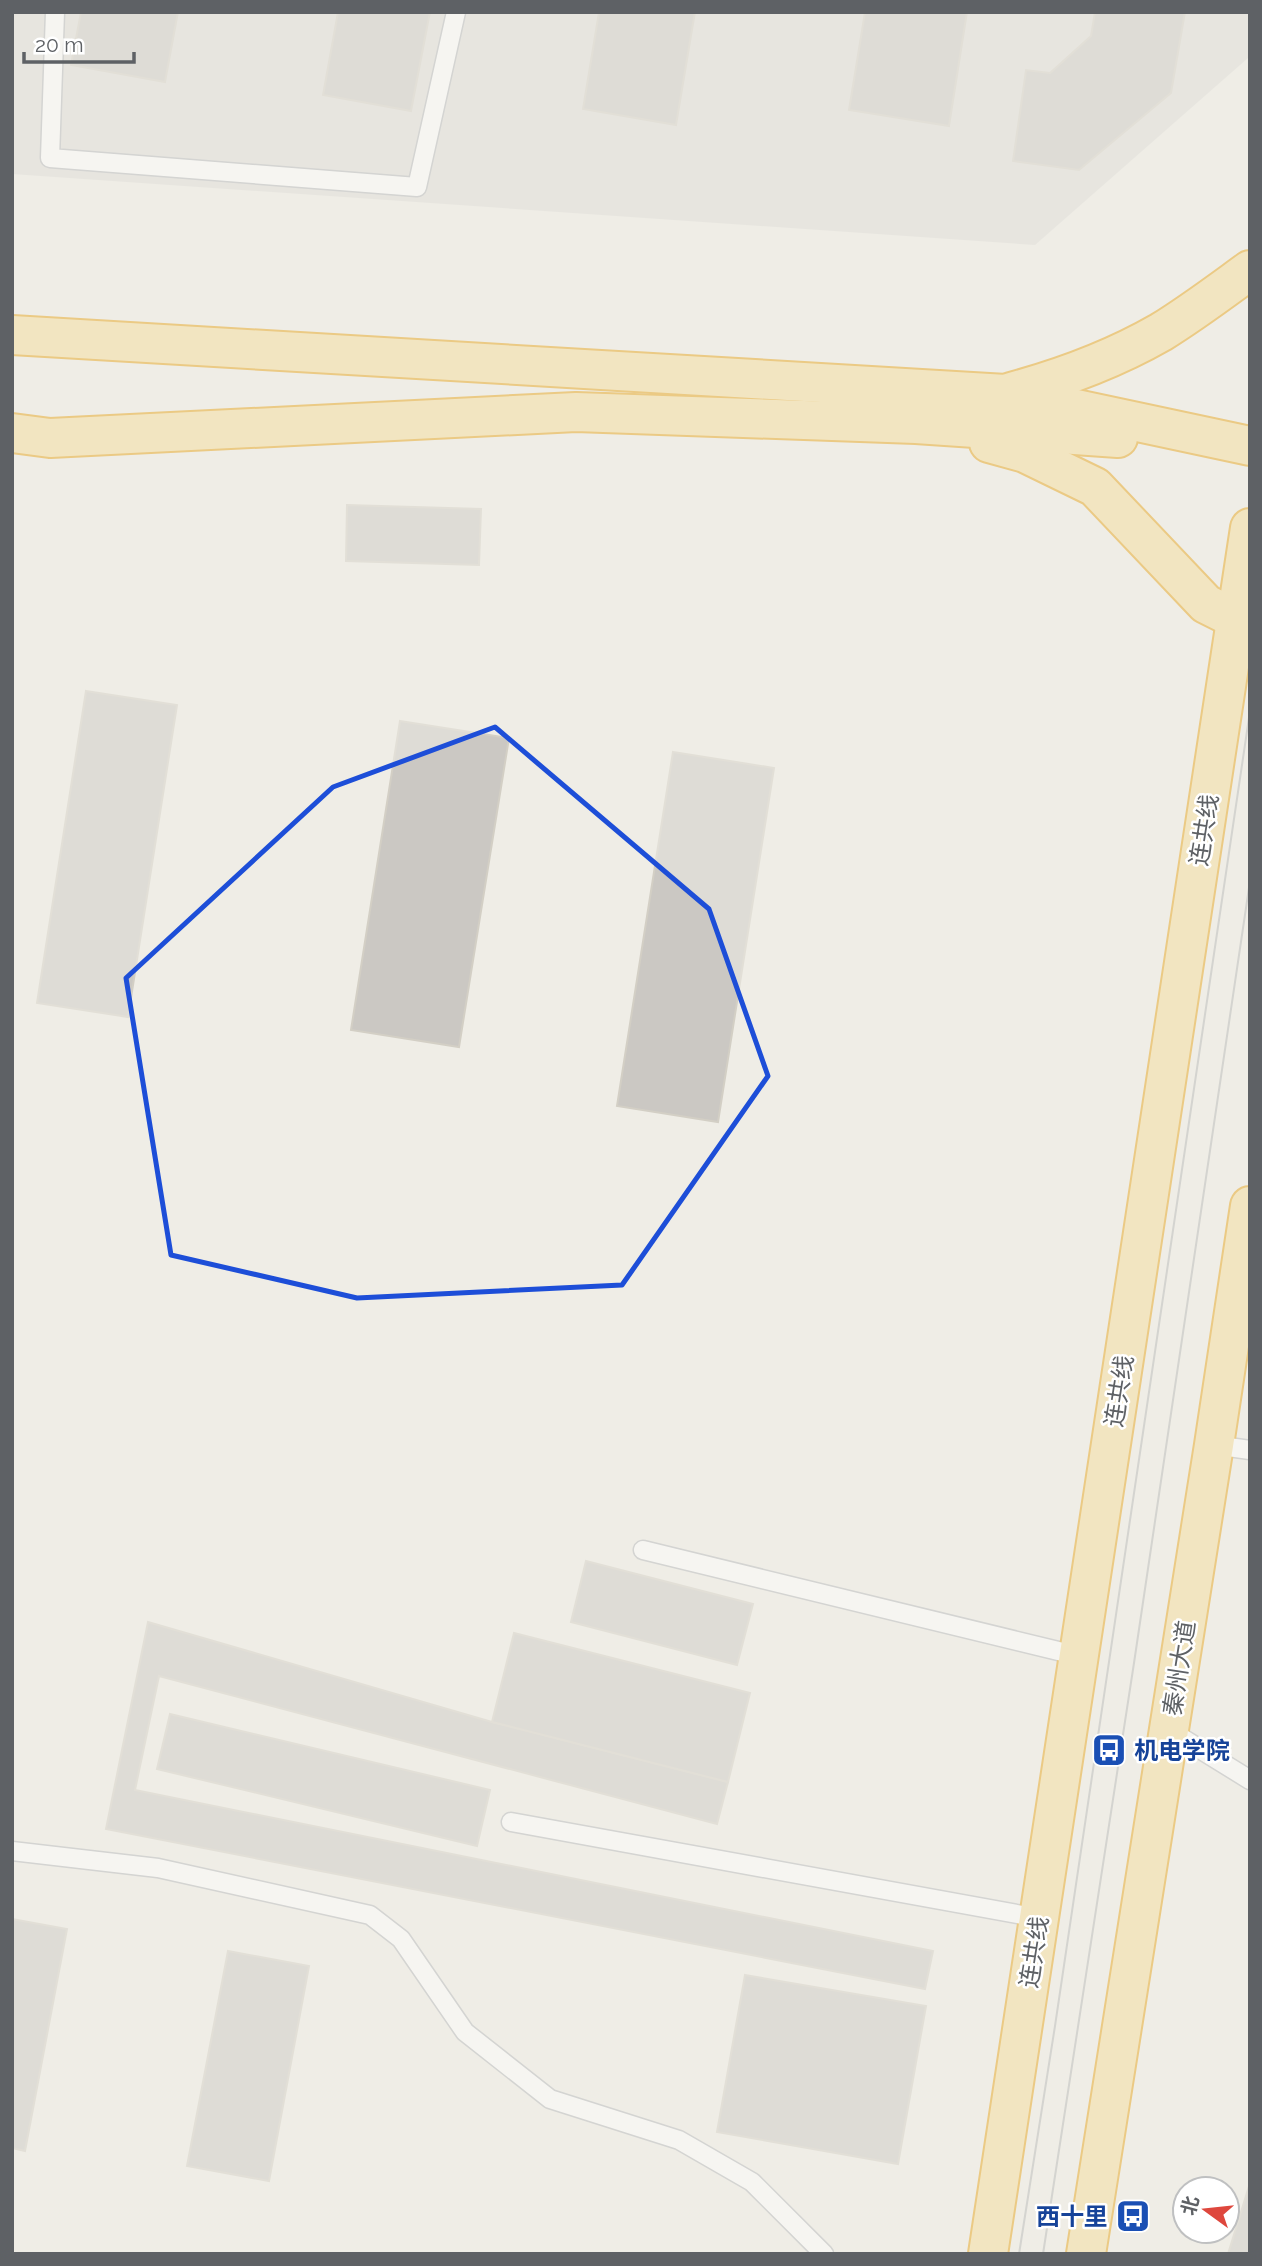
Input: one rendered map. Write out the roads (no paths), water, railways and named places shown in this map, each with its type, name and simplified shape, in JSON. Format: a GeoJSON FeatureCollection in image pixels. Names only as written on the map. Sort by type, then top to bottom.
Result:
{"type":"FeatureCollection","features":[{"type":"Feature","properties":{"kind":"highway"},"geometry":{"type":"LineString","coordinates":[[1006,394],[1047,382],[1125,351],[1196,309],[1250,270]]}},
{"type":"Feature","properties":{"kind":"highway"},"geometry":{"type":"LineString","coordinates":[[12,335],[1006,394],[1250,447]]}},
{"type":"Feature","properties":{"kind":"highway"},"geometry":{"type":"LineString","coordinates":[[12,433],[50,438],[576,412],[916,424],[1250,447]]}},
{"type":"Feature","properties":{"kind":"highway"},"geometry":{"type":"LineString","coordinates":[[916,424],[1025,453],[1095,487],[1206,604],[1236,619]]}},
{"type":"Feature","properties":{"kind":"highway","name":"连共线"},"geometry":{"type":"LineString","coordinates":[[988,2254],[1250,528]]}},
{"type":"Feature","properties":{"kind":"highway","name":"秦州大道"},"geometry":{"type":"LineString","coordinates":[[1086,2254],[1169,1730],[1232,1447],[1250,1206]]}},
{"type":"Feature","properties":{"kind":"lane"},"geometry":{"type":"LineString","coordinates":[[55,12],[50,158],[417,187],[456,12]]}},
{"type":"Feature","properties":{"kind":"lane"},"geometry":{"type":"LineString","coordinates":[[643,1550],[1079,1656]]}},
{"type":"Feature","properties":{"kind":"lane"},"geometry":{"type":"LineString","coordinates":[[1169,1730],[1250,1780]]}},
{"type":"Feature","properties":{"kind":"lane"},"geometry":{"type":"LineString","coordinates":[[512,1822],[1039,1918]]}},
{"type":"Feature","properties":{"kind":"lane"},"geometry":{"type":"LineString","coordinates":[[12,1851],[158,1868],[370,1915],[401,1939],[465,2032],[550,2099],[679,2140],[752,2182],[824,2254]]}},
{"type":"Feature","properties":{"kind":"tram line"},"geometry":{"type":"LineString","coordinates":[[1019,2254],[1250,711]]}},
{"type":"Feature","properties":{"kind":"tram line"},"geometry":{"type":"LineString","coordinates":[[1043,2254],[1250,881]]}},
{"type":"Feature","properties":{"kind":"place","name":"机电学院"},"geometry":{"type":"Point","coordinates":[1109,1750]}},
{"type":"Feature","properties":{"kind":"place","name":"西十里"},"geometry":{"type":"Point","coordinates":[1133,2216]}}]}
